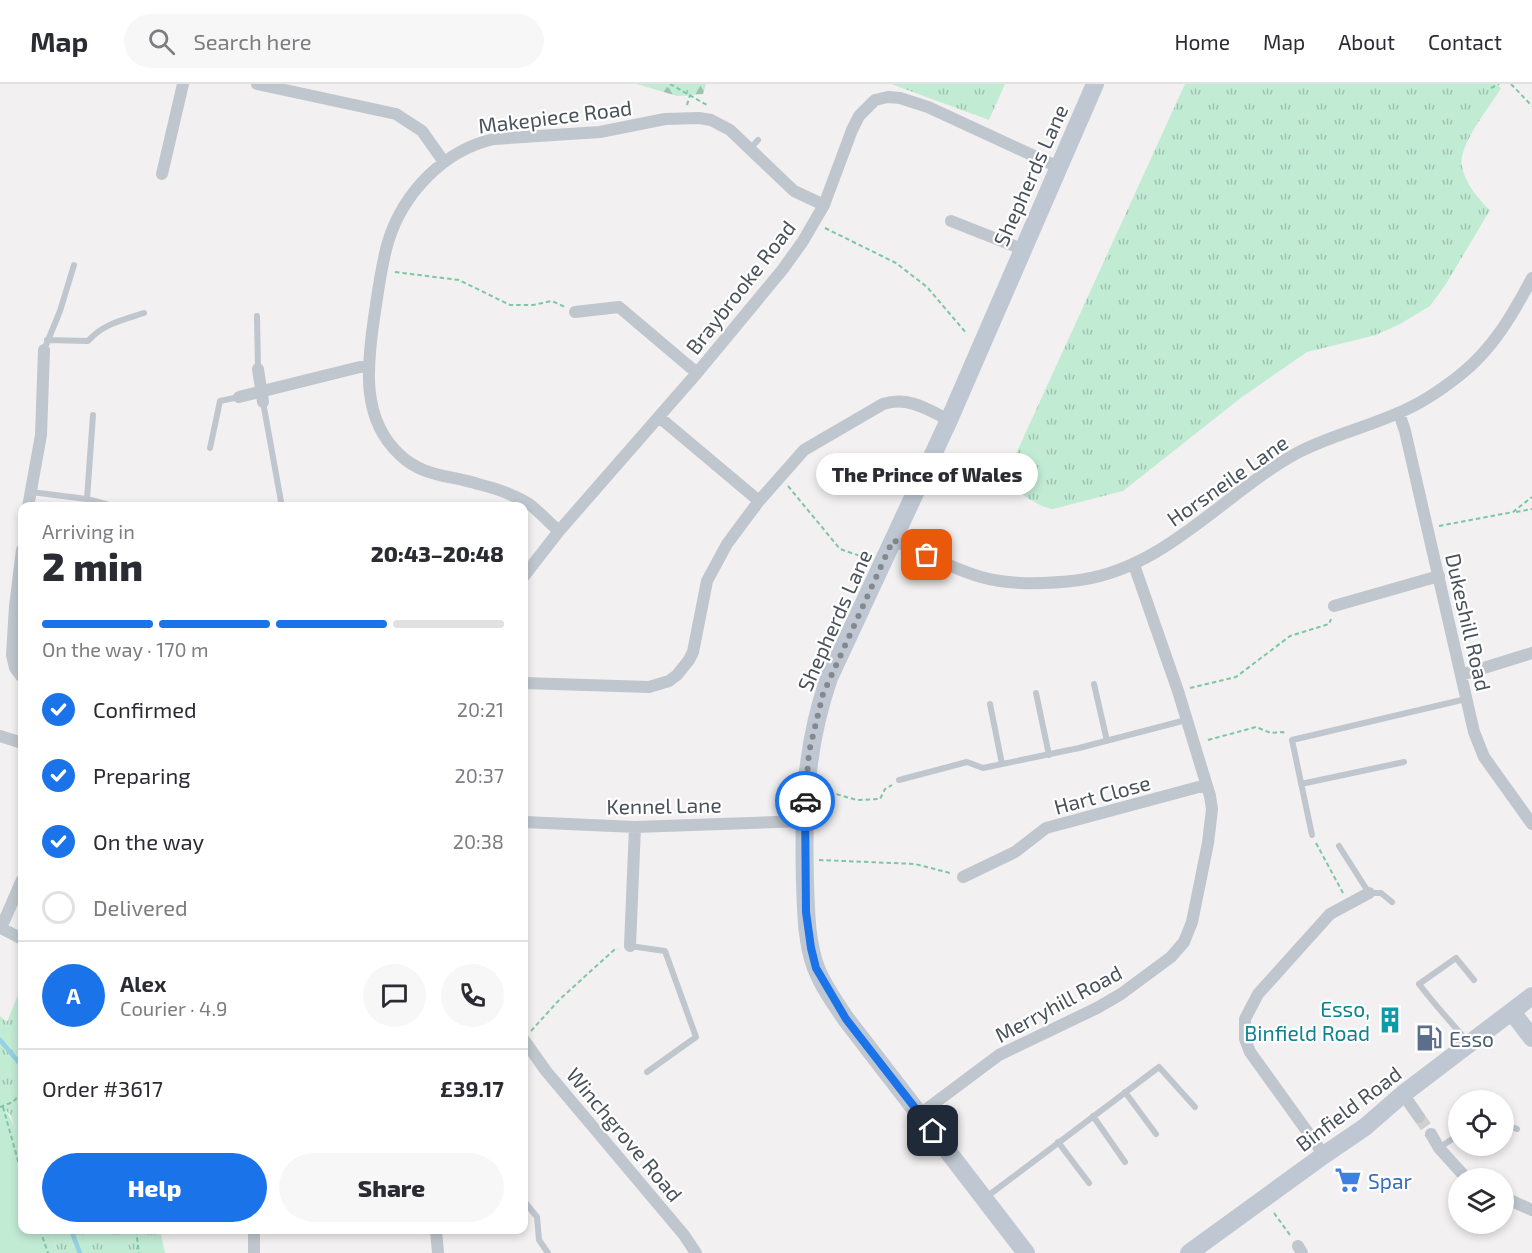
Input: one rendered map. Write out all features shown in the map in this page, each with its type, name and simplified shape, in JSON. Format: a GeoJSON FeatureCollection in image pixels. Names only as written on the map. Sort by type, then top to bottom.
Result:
{"type":"FeatureCollection","features":[{"type":"Feature","properties":{"kind":"street"},"geometry":{"type":"LineString","coordinates":[[162,174],[183,84]]}},
{"type":"Feature","properties":{"kind":"street"},"geometry":{"type":"LineString","coordinates":[[257,84],[396,114],[422,132],[444,162]]}},
{"type":"Feature","properties":{"kind":"street","name":"Shepherds Lane"},"geometry":{"type":"LineString","coordinates":[[1026,1253],[846,1019],[816,968],[807,928],[804,821],[806,785],[809,752],[823,694],[949,420],[1095,84]]}},
{"type":"Feature","properties":{"kind":"street","name":"Braybrooke Road"},"geometry":{"type":"LineString","coordinates":[[528,571],[783,269],[815,223],[824,205],[859,116],[875,100],[888,97],[928,107],[1058,166]]}},
{"type":"Feature","properties":{"kind":"street","name":"Makepiece Road"},"geometry":{"type":"LineString","coordinates":[[524,502],[478,483],[423,472],[399,455],[389,444],[375,419],[369,393],[368,365],[382,270],[389,239],[402,210],[421,183],[444,162],[471,146],[494,139],[600,132],[687,117],[711,120],[721,124],[754,144],[794,191],[824,205]]}},
{"type":"Feature","properties":{"kind":"street"},"geometry":{"type":"LineString","coordinates":[[951,221],[1022,249]]}},
{"type":"Feature","properties":{"kind":"street","name":"Horsneile Lane"},"geometry":{"type":"LineString","coordinates":[[893,540],[982,577],[1021,583],[1082,580],[1134,565],[1157,552],[1291,457],[1330,438],[1399,413],[1440,390],[1472,364],[1499,335],[1527,300],[1532,278]]}},
{"type":"Feature","properties":{"kind":"street"},"geometry":{"type":"LineString","coordinates":[[576,312],[619,307],[697,373]]}},
{"type":"Feature","properties":{"kind":"street"},"geometry":{"type":"LineString","coordinates":[[29,502],[41,435],[46,345]]}},
{"type":"Feature","properties":{"kind":"street"},"geometry":{"type":"LineString","coordinates":[[239,397],[262,397],[368,365]]}},
{"type":"Feature","properties":{"kind":"street"},"geometry":{"type":"LineString","coordinates":[[258,369],[262,397]]}},
{"type":"Feature","properties":{"kind":"street"},"geometry":{"type":"LineString","coordinates":[[528,683],[649,687],[660,685],[677,675],[693,652],[707,581],[728,544],[759,501],[804,450],[883,404],[892,402],[909,402],[949,420]]}},
{"type":"Feature","properties":{"kind":"street","name":"Dukeshill Road"},"geometry":{"type":"LineString","coordinates":[[1399,413],[1474,732],[1484,757],[1532,824]]}},
{"type":"Feature","properties":{"kind":"street"},"geometry":{"type":"LineString","coordinates":[[659,417],[759,501]]}},
{"type":"Feature","properties":{"kind":"street","name":"Makepiece Road"},"geometry":{"type":"LineString","coordinates":[[528,504],[560,531]]}},
{"type":"Feature","properties":{"kind":"street","name":"Merryhill Road"},"geometry":{"type":"LineString","coordinates":[[920,1114],[999,1055],[1070,1022],[1121,994],[1171,957],[1184,942],[1192,922],[1212,809],[1178,691],[1134,565]]}},
{"type":"Feature","properties":{"kind":"street"},"geometry":{"type":"LineString","coordinates":[[1334,606],[1439,576]]}},
{"type":"Feature","properties":{"kind":"street"},"geometry":{"type":"LineString","coordinates":[[18,582],[12,655],[18,672]]}},
{"type":"Feature","properties":{"kind":"street"},"geometry":{"type":"LineString","coordinates":[[1461,675],[1532,653]]}},
{"type":"Feature","properties":{"kind":"street"},"geometry":{"type":"LineString","coordinates":[[0,736],[18,742]]}},
{"type":"Feature","properties":{"kind":"street","name":"Hart Close"},"geometry":{"type":"LineString","coordinates":[[963,877],[1015,852],[1046,828],[1206,785]]}},
{"type":"Feature","properties":{"kind":"street","name":"Kennel Lane"},"geometry":{"type":"LineString","coordinates":[[528,822],[635,827],[804,821]]}},
{"type":"Feature","properties":{"kind":"street"},"geometry":{"type":"LineString","coordinates":[[630,946],[635,827]]}},
{"type":"Feature","properties":{"kind":"street"},"geometry":{"type":"LineString","coordinates":[[18,889],[1,928],[18,937]]}},
{"type":"Feature","properties":{"kind":"street"},"geometry":{"type":"LineString","coordinates":[[1324,1155],[1250,1052],[1245,1039],[1245,1019],[1258,994],[1330,914],[1369,893]]}},
{"type":"Feature","properties":{"kind":"street","name":"Binfield Road"},"geometry":{"type":"LineString","coordinates":[[1189,1253],[1365,1127],[1403,1094],[1532,996]]}},
{"type":"Feature","properties":{"kind":"street"},"geometry":{"type":"LineString","coordinates":[[1512,1012],[1532,1038]]}},
{"type":"Feature","properties":{"kind":"street","name":"Winchgrove Road"},"geometry":{"type":"LineString","coordinates":[[528,1038],[546,1071],[684,1234],[696,1253]]}},
{"type":"Feature","properties":{"kind":"street"},"geometry":{"type":"LineString","coordinates":[[1403,1094],[1419,1117]]}},
{"type":"Feature","properties":{"kind":"street"},"geometry":{"type":"LineString","coordinates":[[1431,1134],[1439,1148],[1457,1168]]}},
{"type":"Feature","properties":{"kind":"street"},"geometry":{"type":"LineString","coordinates":[[1514,1202],[1532,1210]]}},
{"type":"Feature","properties":{"kind":"street"},"geometry":{"type":"LineString","coordinates":[[254,1234],[254,1253]]}},
{"type":"Feature","properties":{"kind":"street"},"geometry":{"type":"LineString","coordinates":[[436,1234],[438,1253]]}},
{"type":"Feature","properties":{"kind":"lane"},"geometry":{"type":"LineString","coordinates":[[74,265],[60,311],[46,345],[88,341],[97,330],[144,313]]}},
{"type":"Feature","properties":{"kind":"lane"},"geometry":{"type":"LineString","coordinates":[[256,316],[258,369]]}},
{"type":"Feature","properties":{"kind":"lane"},"geometry":{"type":"LineString","coordinates":[[210,447],[220,401],[239,397]]}},
{"type":"Feature","properties":{"kind":"lane"},"geometry":{"type":"LineString","coordinates":[[262,397],[281,502]]}},
{"type":"Feature","properties":{"kind":"lane"},"geometry":{"type":"LineString","coordinates":[[87,499],[93,415]]}},
{"type":"Feature","properties":{"kind":"lane"},"geometry":{"type":"LineString","coordinates":[[30,492],[98,502]]}},
{"type":"Feature","properties":{"kind":"lane"},"geometry":{"type":"LineString","coordinates":[[1094,684],[1107,741]]}},
{"type":"Feature","properties":{"kind":"lane"},"geometry":{"type":"LineString","coordinates":[[1036,693],[1049,755]]}},
{"type":"Feature","properties":{"kind":"lane"},"geometry":{"type":"LineString","coordinates":[[1312,835],[1292,740],[1466,699]]}},
{"type":"Feature","properties":{"kind":"lane"},"geometry":{"type":"LineString","coordinates":[[990,704],[1002,765]]}},
{"type":"Feature","properties":{"kind":"lane"},"geometry":{"type":"LineString","coordinates":[[899,780],[967,762],[983,768],[1002,765],[1186,720]]}},
{"type":"Feature","properties":{"kind":"lane"},"geometry":{"type":"LineString","coordinates":[[1301,784],[1404,762]]}},
{"type":"Feature","properties":{"kind":"lane"},"geometry":{"type":"LineString","coordinates":[[1339,846],[1369,893],[1381,893],[1392,902]]}},
{"type":"Feature","properties":{"kind":"lane"},"geometry":{"type":"LineString","coordinates":[[630,946],[665,951],[696,1037],[647,1072]]}},
{"type":"Feature","properties":{"kind":"lane"},"geometry":{"type":"LineString","coordinates":[[1469,1044],[1452,1022],[1438,1010],[1419,984],[1456,958],[1474,980]]}},
{"type":"Feature","properties":{"kind":"lane"},"geometry":{"type":"LineString","coordinates":[[985,1198],[1159,1067],[1195,1107]]}},
{"type":"Feature","properties":{"kind":"lane"},"geometry":{"type":"LineString","coordinates":[[1125,1092],[1156,1134]]}},
{"type":"Feature","properties":{"kind":"lane"},"geometry":{"type":"LineString","coordinates":[[1093,1116],[1125,1162]]}},
{"type":"Feature","properties":{"kind":"lane"},"geometry":{"type":"LineString","coordinates":[[1058,1142],[1089,1183]]}},
{"type":"Feature","properties":{"kind":"lane"},"geometry":{"type":"LineString","coordinates":[[1439,1148],[1448,1142]]}},
{"type":"Feature","properties":{"kind":"lane"},"geometry":{"type":"LineString","coordinates":[[528,1206],[537,1217],[539,1240],[548,1253]]}},
{"type":"Feature","properties":{"kind":"path"},"geometry":{"type":"LineString","coordinates":[[670,84],[714,109]]}},
{"type":"Feature","properties":{"kind":"path"},"geometry":{"type":"LineString","coordinates":[[1491,88],[1500,84]]}},
{"type":"Feature","properties":{"kind":"path"},"geometry":{"type":"LineString","coordinates":[[1511,84],[1532,105]]}},
{"type":"Feature","properties":{"kind":"path"},"geometry":{"type":"LineString","coordinates":[[815,223],[896,263],[927,287],[970,338],[980,346]]}},
{"type":"Feature","properties":{"kind":"path"},"geometry":{"type":"LineString","coordinates":[[382,270],[459,280],[510,305],[533,305],[552,301],[576,312]]}},
{"type":"Feature","properties":{"kind":"path"},"geometry":{"type":"LineString","coordinates":[[780,476],[840,549],[883,564]]}},
{"type":"Feature","properties":{"kind":"path"},"geometry":{"type":"LineString","coordinates":[[1513,512],[1532,497]]}},
{"type":"Feature","properties":{"kind":"path"},"geometry":{"type":"LineString","coordinates":[[1428,529],[1532,508]]}},
{"type":"Feature","properties":{"kind":"path"},"geometry":{"type":"LineString","coordinates":[[1178,691],[1236,677],[1290,636],[1329,624],[1334,606]]}},
{"type":"Feature","properties":{"kind":"path"},"geometry":{"type":"LineString","coordinates":[[1194,744],[1256,727],[1271,733],[1283,732],[1292,740]]}},
{"type":"Feature","properties":{"kind":"path"},"geometry":{"type":"LineString","coordinates":[[806,785],[857,800],[880,799],[885,789],[899,780]]}},
{"type":"Feature","properties":{"kind":"path"},"geometry":{"type":"LineString","coordinates":[[1312,835],[1340,884],[1347,905]]}},
{"type":"Feature","properties":{"kind":"path"},"geometry":{"type":"LineString","coordinates":[[805,860],[915,864],[963,877]]}},
{"type":"Feature","properties":{"kind":"path"},"geometry":{"type":"LineString","coordinates":[[528,1035],[560,999],[614,950],[630,946]]}},
{"type":"Feature","properties":{"kind":"path"},"geometry":{"type":"LineString","coordinates":[[18,1097],[2,1107],[18,1161]]}},
{"type":"Feature","properties":{"kind":"path"},"geometry":{"type":"LineString","coordinates":[[1264,1198],[1300,1250]]}},
{"type":"Feature","properties":{"kind":"path"},"geometry":{"type":"LineString","coordinates":[[41,1234],[48,1253]]}},
{"type":"Feature","properties":{"kind":"path"},"geometry":{"type":"LineString","coordinates":[[137,1234],[140,1253]]}},
{"type":"Feature","properties":{"kind":"green space"},"geometry":{"type":"Polygon","coordinates":[[[637,84],[706,84],[703,94],[677,96],[637,84]]]}},
{"type":"Feature","properties":{"kind":"green space"},"geometry":{"type":"Polygon","coordinates":[[[660,84],[691,84],[687,96],[660,84]]]}},
{"type":"Feature","properties":{"kind":"green space"},"geometry":{"type":"Polygon","coordinates":[[[891,84],[1005,84],[989,120],[891,84]]]}},
{"type":"Feature","properties":{"kind":"green space"},"geometry":{"type":"Polygon","coordinates":[[[1185,84],[1496,84],[1501,88],[1469,138],[1462,158],[1462,167],[1469,185],[1490,210],[1446,284],[1430,306],[1376,335],[1307,352],[1242,397],[1123,491],[1053,509],[1047,508],[1024,496],[1016,487],[1013,477],[1015,456],[1185,84]]]}},
{"type":"Feature","properties":{"kind":"green space"},"geometry":{"type":"Polygon","coordinates":[[[18,995],[18,1138],[11,1116],[0,1104],[0,1016],[7,1022],[18,995]]]}},
{"type":"Feature","properties":{"kind":"green space"},"geometry":{"type":"Polygon","coordinates":[[[0,1104],[10,1117],[18,1136],[18,1234],[51,1234],[58,1253],[0,1253],[0,1104]]]}},
{"type":"Feature","properties":{"kind":"green space"},"geometry":{"type":"Polygon","coordinates":[[[51,1234],[161,1234],[165,1253],[58,1253],[51,1234]]]}},
{"type":"Feature","properties":{"kind":"waterway"},"geometry":{"type":"LineString","coordinates":[[0,1040],[18,1061]]}},
{"type":"Feature","properties":{"kind":"waterway"},"geometry":{"type":"LineString","coordinates":[[73,1234],[80,1253]]}},
{"type":"Feature","properties":{"kind":"tunnel"},"geometry":{"type":"LineString","coordinates":[[1419,1117],[1431,1134]]}},
{"type":"Feature","properties":{"kind":"way so far"},"geometry":{"type":"LineString","coordinates":[[805,801],[809,752],[823,694],[893,540],[927,555]]}},
{"type":"Feature","properties":{"kind":"place","name":"The Prince of Wales"},"geometry":{"type":"Point","coordinates":[927,555]}},
{"type":"Feature","properties":{"kind":"place","name":"Esso, Binfield Road"},"geometry":{"type":"Point","coordinates":[1390,1020]}},
{"type":"Feature","properties":{"kind":"place","name":"Esso"},"geometry":{"type":"Point","coordinates":[1429,1038]}},
{"type":"Feature","properties":{"kind":"place","name":"Spar"},"geometry":{"type":"Point","coordinates":[1348,1180]}},
{"type":"Feature","properties":{"kind":"route"},"geometry":{"type":"LineString","coordinates":[[805,801],[807,928],[816,968],[846,1019],[933,1131]]}}]}
